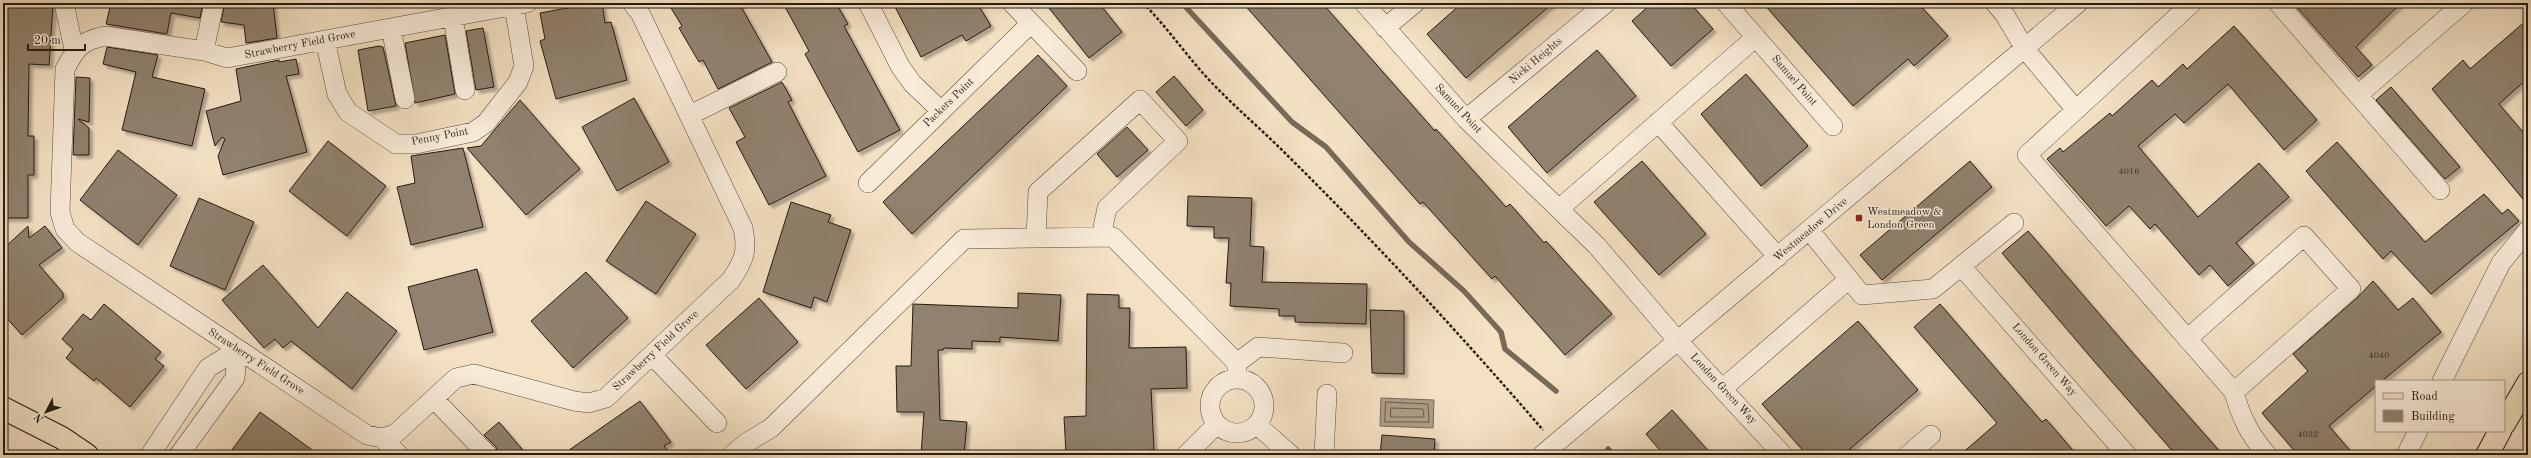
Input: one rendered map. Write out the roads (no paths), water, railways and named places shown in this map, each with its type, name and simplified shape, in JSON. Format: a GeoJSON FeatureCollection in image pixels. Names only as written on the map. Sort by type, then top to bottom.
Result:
{"type":"FeatureCollection","features":[{"type":"Feature","properties":{"kind":"main road"},"geometry":{"type":"LineString","coordinates":[[2505,422],[2528,383]]}},
{"type":"Feature","properties":{"kind":"main road"},"geometry":{"type":"LineString","coordinates":[[3,408],[62,438],[87,455]]}},
{"type":"Feature","properties":{"kind":"main road"},"geometry":{"type":"LineString","coordinates":[[2487,455],[2499,432]]}},
{"type":"Feature","properties":{"kind":"street"},"geometry":{"type":"LineString","coordinates":[[64,3],[74,50]]}},
{"type":"Feature","properties":{"kind":"street"},"geometry":{"type":"LineString","coordinates":[[204,51],[214,3]]}},
{"type":"Feature","properties":{"kind":"street","name":"Strawberry Field Grove"},"geometry":{"type":"LineString","coordinates":[[520,4],[454,18],[226,58],[204,51],[105,36],[89,39],[74,50],[65,69],[60,212],[65,229],[77,242],[237,350],[367,435],[382,438],[404,427],[456,378],[474,374],[589,403],[606,398],[731,280],[741,264],[747,246],[743,228],[690,115],[640,13],[632,3]]}},
{"type":"Feature","properties":{"kind":"street"},"geometry":{"type":"LineString","coordinates":[[868,3],[900,66],[912,83],[942,111]]}},
{"type":"Feature","properties":{"kind":"street"},"geometry":{"type":"LineString","coordinates":[[1012,3],[1030,24],[1077,71]]}},
{"type":"Feature","properties":{"kind":"street","name":"Samuel Point"},"geometry":{"type":"LineString","coordinates":[[1364,3],[1466,119],[1597,246],[1640,297]]}},
{"type":"Feature","properties":{"kind":"street"},"geometry":{"type":"LineString","coordinates":[[1385,28],[1416,3]]}},
{"type":"Feature","properties":{"kind":"street","name":"Nicki Heights"},"geometry":{"type":"LineString","coordinates":[[1466,119],[1606,3]]}},
{"type":"Feature","properties":{"kind":"street","name":"Samuel Point"},"geometry":{"type":"LineString","coordinates":[[1726,3],[1833,126]]}},
{"type":"Feature","properties":{"kind":"street"},"geometry":{"type":"LineString","coordinates":[[1995,3],[2005,15],[2025,49],[2076,110]]}},
{"type":"Feature","properties":{"kind":"street","name":"Westmeadow Drive"},"geometry":{"type":"LineString","coordinates":[[1548,450],[1778,258],[2078,3]]}},
{"type":"Feature","properties":{"kind":"street"},"geometry":{"type":"LineString","coordinates":[[2192,3],[2027,155],[2186,339],[2234,392],[2241,418],[2251,436],[2267,455]]}},
{"type":"Feature","properties":{"kind":"street"},"geometry":{"type":"LineString","coordinates":[[2278,3],[2440,190]]}},
{"type":"Feature","properties":{"kind":"street"},"geometry":{"type":"LineString","coordinates":[[2358,95],[2464,3]]}},
{"type":"Feature","properties":{"kind":"street","name":"Penny Point"},"geometry":{"type":"LineString","coordinates":[[325,40],[337,94],[348,112],[396,144],[416,144],[473,132],[486,124],[518,82],[524,66],[520,4]]}},
{"type":"Feature","properties":{"kind":"street"},"geometry":{"type":"LineString","coordinates":[[454,18],[465,90]]}},
{"type":"Feature","properties":{"kind":"street","name":"Packers Point"},"geometry":{"type":"LineString","coordinates":[[868,183],[1030,24]]}},
{"type":"Feature","properties":{"kind":"street"},"geometry":{"type":"LineString","coordinates":[[391,28],[405,99]]}},
{"type":"Feature","properties":{"kind":"street"},"geometry":{"type":"LineString","coordinates":[[1559,209],[1756,37]]}},
{"type":"Feature","properties":{"kind":"street"},"geometry":{"type":"LineString","coordinates":[[690,115],[776,72]]}},
{"type":"Feature","properties":{"kind":"street"},"geometry":{"type":"LineString","coordinates":[[1036,238],[1038,192],[1140,100],[1178,141],[1107,208],[1101,237]]}},
{"type":"Feature","properties":{"kind":"street"},"geometry":{"type":"LineString","coordinates":[[1658,122],[1778,258]]}},
{"type":"Feature","properties":{"kind":"street"},"geometry":{"type":"LineString","coordinates":[[1810,231],[1862,294],[1933,289],[2014,223]]}},
{"type":"Feature","properties":{"kind":"street"},"geometry":{"type":"LineString","coordinates":[[2442,380],[2501,263],[2528,230]]}},
{"type":"Feature","properties":{"kind":"street"},"geometry":{"type":"LineString","coordinates":[[2186,339],[2304,236],[2351,289],[2234,392]]}},
{"type":"Feature","properties":{"kind":"street"},"geometry":{"type":"LineString","coordinates":[[732,455],[746,443],[771,428],[964,239],[1113,237],[1237,371],[1250,381],[1262,395],[1264,412],[1257,425],[1246,432],[1228,432],[1217,424],[1210,412],[1212,394],[1224,381],[1237,371],[1258,347],[1343,353]]}},
{"type":"Feature","properties":{"kind":"street","name":"London Green Way"},"geometry":{"type":"LineString","coordinates":[[1961,266],[2127,455]]}},
{"type":"Feature","properties":{"kind":"street"},"geometry":{"type":"LineString","coordinates":[[1722,389],[1850,279]]}},
{"type":"Feature","properties":{"kind":"street","name":"London Green Way"},"geometry":{"type":"LineString","coordinates":[[1640,297],[1678,341],[1783,455]]}},
{"type":"Feature","properties":{"kind":"street"},"geometry":{"type":"LineString","coordinates":[[150,455],[208,368],[237,350]]}},
{"type":"Feature","properties":{"kind":"street"},"geometry":{"type":"LineString","coordinates":[[179,455],[235,378],[237,350]]}},
{"type":"Feature","properties":{"kind":"street"},"geometry":{"type":"LineString","coordinates":[[652,355],[717,423]]}},
{"type":"Feature","properties":{"kind":"street"},"geometry":{"type":"LineString","coordinates":[[1324,455],[1327,394]]}},
{"type":"Feature","properties":{"kind":"street"},"geometry":{"type":"LineString","coordinates":[[434,399],[488,455]]}},
{"type":"Feature","properties":{"kind":"street"},"geometry":{"type":"LineString","coordinates":[[176,415],[198,429]]}},
{"type":"Feature","properties":{"kind":"street"},"geometry":{"type":"LineString","coordinates":[[1186,455],[1217,424]]}},
{"type":"Feature","properties":{"kind":"street"},"geometry":{"type":"LineString","coordinates":[[1257,425],[1291,455]]}},
{"type":"Feature","properties":{"kind":"street"},"geometry":{"type":"LineString","coordinates":[[2406,455],[2418,432]]}},
{"type":"Feature","properties":{"kind":"street"},"geometry":{"type":"LineString","coordinates":[[1908,455],[1932,434]]}},
{"type":"Feature","properties":{"kind":"street"},"geometry":{"type":"LineString","coordinates":[[382,438],[399,455]]}},
{"type":"Feature","properties":{"kind":"water"},"geometry":{"type":"Polygon","coordinates":[[[1381,398],[1434,400],[1433,428],[1380,426],[1381,398]]]}},
{"type":"Feature","properties":{"kind":"waterway"},"geometry":{"type":"LineString","coordinates":[[1182,3],[1292,122],[1326,147],[1409,242],[1464,291],[1501,332],[1505,349],[1556,391]]}},
{"type":"Feature","properties":{"kind":"waterway"},"geometry":{"type":"LineString","coordinates":[[1608,449],[1613,455]]}},
{"type":"Feature","properties":{"kind":"place","name":"Westmeadow & London Green"},"geometry":{"type":"Point","coordinates":[1859,218]}}]}
